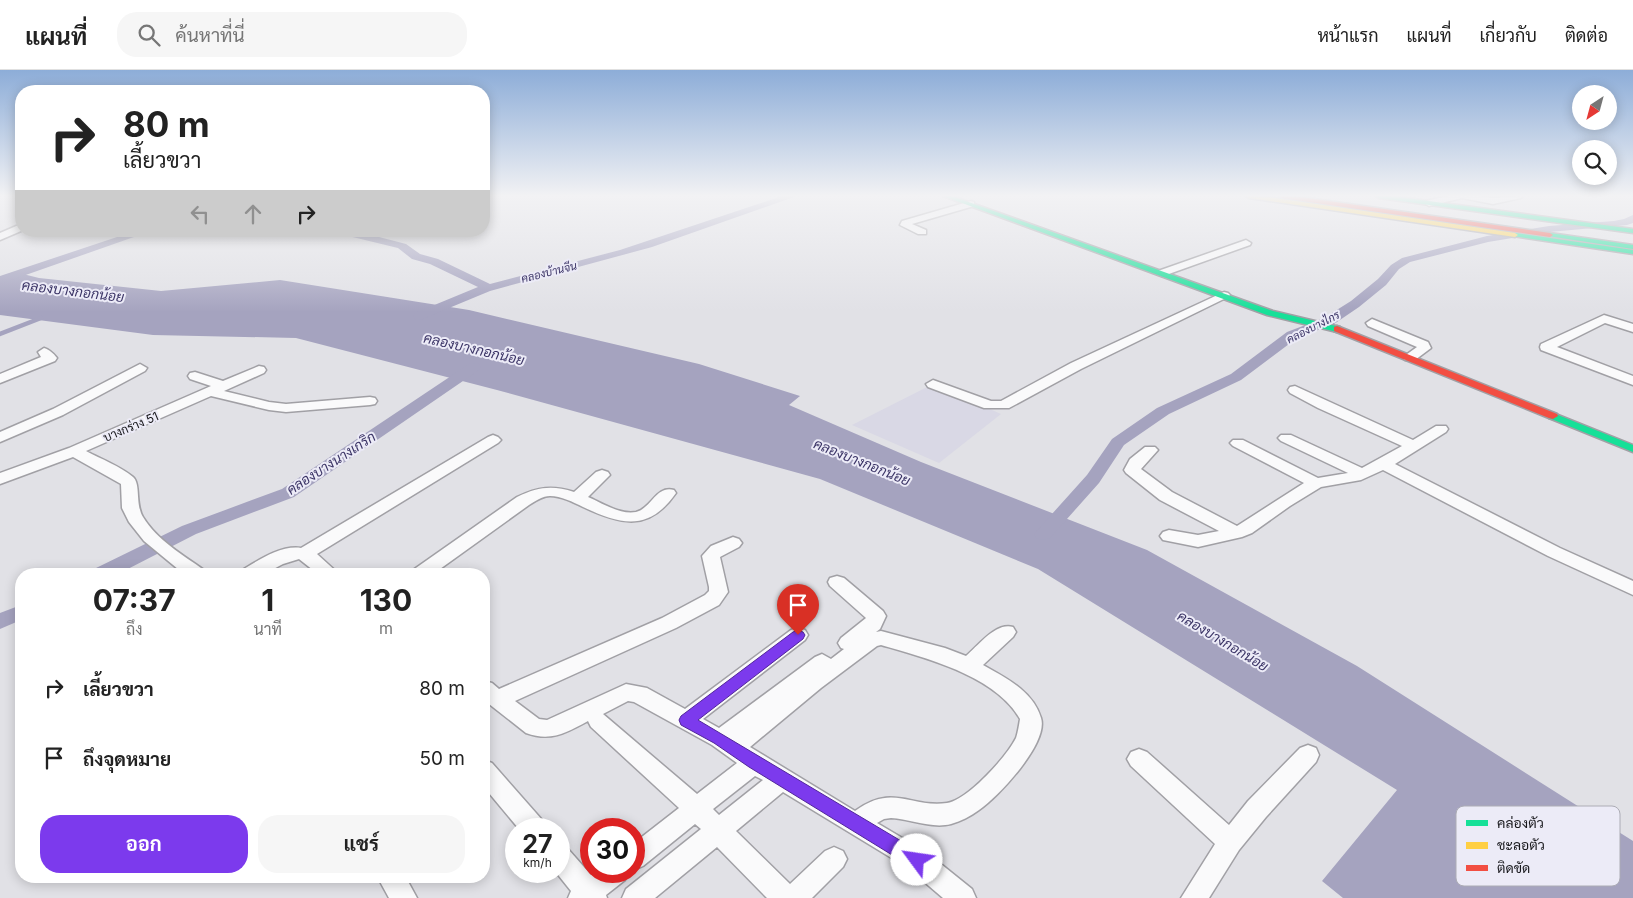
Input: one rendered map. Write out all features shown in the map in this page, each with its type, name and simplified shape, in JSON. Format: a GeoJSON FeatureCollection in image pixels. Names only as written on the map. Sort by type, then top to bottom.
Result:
{"type":"FeatureCollection","features":[{"type":"Feature","properties":{"kind":"main road"},"geometry":{"type":"LineString","coordinates":[[1055,235],[1283,316],[1337,329],[1633,449]]}},
{"type":"Feature","properties":{"kind":"main road"},"geometry":{"type":"LineString","coordinates":[[1512,235],[1633,252]]}},
{"type":"Feature","properties":{"kind":"main road"},"geometry":{"type":"LineString","coordinates":[[1553,235],[1633,247]]}},
{"type":"Feature","properties":{"kind":"main road"},"geometry":{"type":"LineString","coordinates":[[1618,235],[1633,237]]}},
{"type":"Feature","properties":{"kind":"street"},"geometry":{"type":"LineString","coordinates":[[1162,273],[1246,243]]}},
{"type":"Feature","properties":{"kind":"street"},"geometry":{"type":"LineString","coordinates":[[933,384],[989,404],[1004,405],[1076,366],[1224,296]]}},
{"type":"Feature","properties":{"kind":"street"},"geometry":{"type":"LineString","coordinates":[[1633,328],[1604,319],[1546,347],[1633,381]]}},
{"type":"Feature","properties":{"kind":"street"},"geometry":{"type":"LineString","coordinates":[[1372,323],[1423,345],[1425,348],[1423,350],[1410,357]]}},
{"type":"Feature","properties":{"kind":"street"},"geometry":{"type":"LineString","coordinates":[[2,377],[50,358],[44,352]]}},
{"type":"Feature","properties":{"kind":"street"},"geometry":{"type":"LineString","coordinates":[[0,437],[58,412],[140,368]]}},
{"type":"Feature","properties":{"kind":"street","name":"บางกร่าง 51"},"geometry":{"type":"LineString","coordinates":[[0,479],[74,451],[259,370]]}},
{"type":"Feature","properties":{"kind":"street"},"geometry":{"type":"LineString","coordinates":[[195,376],[218,389],[269,406],[286,408],[370,400]]}},
{"type":"Feature","properties":{"kind":"street"},"geometry":{"type":"LineString","coordinates":[[1295,390],[1322,405],[1412,445]]}},
{"type":"Feature","properties":{"kind":"street"},"geometry":{"type":"LineString","coordinates":[[1169,536],[1198,541],[1236,533],[1246,529],[1284,502],[1316,483],[1346,479],[1362,474],[1383,464],[1440,429]]}},
{"type":"Feature","properties":{"kind":"street"},"geometry":{"type":"LineString","coordinates":[[1286,438],[1362,474]]}},
{"type":"Feature","properties":{"kind":"street"},"geometry":{"type":"LineString","coordinates":[[261,568],[289,554],[304,554],[493,440]]}},
{"type":"Feature","properties":{"kind":"street"},"geometry":{"type":"LineString","coordinates":[[1238,442],[1316,483]]}},
{"type":"Feature","properties":{"kind":"street"},"geometry":{"type":"LineString","coordinates":[[1150,450],[1136,462],[1132,470],[1166,496],[1236,533]]}},
{"type":"Feature","properties":{"kind":"street"},"geometry":{"type":"LineString","coordinates":[[74,451],[128,481],[130,507],[156,542],[189,568]]}},
{"type":"Feature","properties":{"kind":"street"},"geometry":{"type":"LineString","coordinates":[[1383,464],[1554,552],[1633,589]]}},
{"type":"Feature","properties":{"kind":"street"},"geometry":{"type":"LineString","coordinates":[[577,498],[602,475]]}},
{"type":"Feature","properties":{"kind":"street"},"geometry":{"type":"LineString","coordinates":[[428,568],[523,501],[540,492],[550,490],[628,517],[639,517],[649,513],[668,494]]}},
{"type":"Feature","properties":{"kind":"street"},"geometry":{"type":"LineString","coordinates":[[733,542],[717,550],[711,556],[711,565],[716,573],[719,592],[712,600],[669,623],[497,699],[534,727],[547,729],[561,725],[626,692],[639,694],[726,743],[754,763],[917,860],[958,893]]}},
{"type":"Feature","properties":{"kind":"street"},"geometry":{"type":"LineString","coordinates":[[304,554],[322,568]]}},
{"type":"Feature","properties":{"kind":"street"},"geometry":{"type":"LineString","coordinates":[[726,743],[874,624],[876,616],[837,582]]}},
{"type":"Feature","properties":{"kind":"street"},"geometry":{"type":"LineString","coordinates":[[969,666],[1006,632]]}},
{"type":"Feature","properties":{"kind":"street"},"geometry":{"type":"LineString","coordinates":[[686,720],[798,635]]}},
{"type":"Feature","properties":{"kind":"street"},"geometry":{"type":"LineString","coordinates":[[726,743],[870,641],[881,638],[945,656],[969,666],[1014,694],[1022,703],[1032,720],[1025,742],[1013,760],[968,806],[952,813],[931,815],[884,807],[856,824]]}},
{"type":"Feature","properties":{"kind":"street"},"geometry":{"type":"LineString","coordinates":[[599,720],[697,809],[785,898]]}},
{"type":"Feature","properties":{"kind":"street"},"geometry":{"type":"LineString","coordinates":[[1194,898],[1230,842],[1273,790],[1308,755]]}},
{"type":"Feature","properties":{"kind":"street"},"geometry":{"type":"LineString","coordinates":[[1139,759],[1230,842]]}},
{"type":"Feature","properties":{"kind":"street"},"geometry":{"type":"LineString","coordinates":[[645,849],[754,763]]}},
{"type":"Feature","properties":{"kind":"street"},"geometry":{"type":"LineString","coordinates":[[490,777],[525,818]]}},
{"type":"Feature","properties":{"kind":"street"},"geometry":{"type":"LineString","coordinates":[[635,898],[782,779]]}},
{"type":"Feature","properties":{"kind":"street"},"geometry":{"type":"LineString","coordinates":[[794,898],[834,859]]}},
{"type":"Feature","properties":{"kind":"street"},"geometry":{"type":"LineString","coordinates":[[570,872],[588,896],[603,883]]}},
{"type":"Feature","properties":{"kind":"street"},"geometry":{"type":"LineString","coordinates":[[394,883],[404,898]]}},
{"type":"Feature","properties":{"kind":"shaded area"},"geometry":{"type":"Polygon","coordinates":[[[933,384],[1001,414],[939,463],[852,425],[933,384]]]}},
{"type":"Feature","properties":{"kind":"water","name":"คลองบางกอกน้อย"},"geometry":{"type":"Polygon","coordinates":[[[19,273],[39,278],[161,291],[280,280],[469,310],[699,364],[800,396],[789,405],[921,462],[1147,550],[1357,666],[1578,806],[1456,806],[1456,886],[1620,886],[1620,833],[1633,841],[1633,898],[1343,898],[1322,881],[1397,790],[1038,569],[820,479],[497,390],[296,338],[153,335],[0,315],[0,278],[19,273]]]}},
{"type":"Feature","properties":{"kind":"waterway","name":"คลองบ้านจีน"},"geometry":{"type":"LineString","coordinates":[[420,316],[464,296],[508,282],[624,252],[679,235]]}},
{"type":"Feature","properties":{"kind":"waterway","name":"คลองบางไกร"},"geometry":{"type":"LineString","coordinates":[[1043,534],[1093,479],[1118,442],[1163,411],[1236,377],[1292,335],[1329,321],[1355,304],[1382,282],[1395,267],[1406,260],[1487,239],[1514,235]]}},
{"type":"Feature","properties":{"kind":"waterway","name":"คลองบางกอกน้อย"},"geometry":{"type":"LineString","coordinates":[[0,280],[128,237]]}},
{"type":"Feature","properties":{"kind":"waterway"},"geometry":{"type":"LineString","coordinates":[[367,237],[402,246],[416,257],[434,261],[487,287]]}},
{"type":"Feature","properties":{"kind":"waterway"},"geometry":{"type":"LineString","coordinates":[[0,334],[41,318]]}},
{"type":"Feature","properties":{"kind":"waterway","name":"คลองบางนางเกริก"},"geometry":{"type":"LineString","coordinates":[[113,568],[189,530],[288,493],[474,367]]}},
{"type":"Feature","properties":{"kind":"waterway","name":"คลองบางนางเกริก"},"geometry":{"type":"LineString","coordinates":[[0,621],[15,615]]}},
{"type":"Feature","properties":{"kind":"traffic: fast"},"geometry":{"type":"LineString","coordinates":[[1053,235],[1270,313],[1337,329]]}},
{"type":"Feature","properties":{"kind":"traffic: fast"},"geometry":{"type":"LineString","coordinates":[[1515,235],[1633,252]]}},
{"type":"Feature","properties":{"kind":"traffic: fast"},"geometry":{"type":"LineString","coordinates":[[1550,235],[1633,247]]}},
{"type":"Feature","properties":{"kind":"traffic: fast"},"geometry":{"type":"LineString","coordinates":[[1553,416],[1633,449]]}},
{"type":"Feature","properties":{"kind":"traffic: jam"},"geometry":{"type":"LineString","coordinates":[[1337,329],[1553,416]]}},
{"type":"Feature","properties":{"kind":"route"},"geometry":{"type":"LineString","coordinates":[[798,635],[686,720],[720,738],[754,763],[917,860]]}}]}
